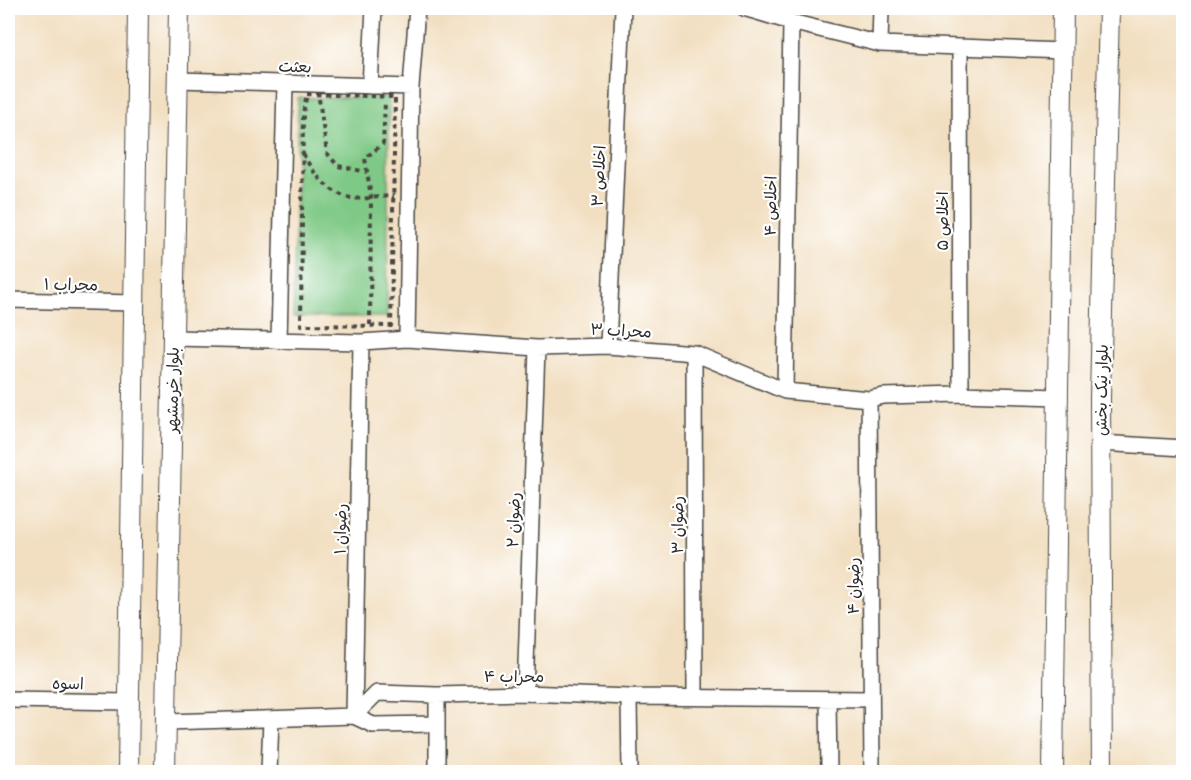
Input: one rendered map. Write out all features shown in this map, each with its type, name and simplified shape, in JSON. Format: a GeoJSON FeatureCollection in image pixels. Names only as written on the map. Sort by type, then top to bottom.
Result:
{"type":"FeatureCollection","features":[{"type":"Feature","properties":{"kind":"street"},"geometry":{"type":"LineString","coordinates":[[128,772],[138,8]]}},
{"type":"Feature","properties":{"kind":"street","name":"بلوار خرمشهر"},"geometry":{"type":"LineString","coordinates":[[165,772],[179,8]]}},
{"type":"Feature","properties":{"kind":"street"},"geometry":{"type":"LineString","coordinates":[[370,86],[374,8]]}},
{"type":"Feature","properties":{"kind":"street"},"geometry":{"type":"LineString","coordinates":[[407,339],[401,195],[417,8]]}},
{"type":"Feature","properties":{"kind":"street","name":"اخلاص ۳"},"geometry":{"type":"LineString","coordinates":[[608,346],[623,8]]}},
{"type":"Feature","properties":{"kind":"street"},"geometry":{"type":"LineString","coordinates":[[744,8],[880,44],[1063,51]]}},
{"type":"Feature","properties":{"kind":"street"},"geometry":{"type":"LineString","coordinates":[[880,44],[881,8]]}},
{"type":"Feature","properties":{"kind":"street"},"geometry":{"type":"LineString","coordinates":[[1053,772],[1063,8]]}},
{"type":"Feature","properties":{"kind":"street","name":"بلوار نیک بخش"},"geometry":{"type":"LineString","coordinates":[[1102,772],[1100,443],[1109,8]]}},
{"type":"Feature","properties":{"kind":"street","name":"اخلاص ۴"},"geometry":{"type":"LineString","coordinates":[[785,391],[791,22]]}},
{"type":"Feature","properties":{"kind":"street","name":"اخلاص ۵"},"geometry":{"type":"LineString","coordinates":[[960,47],[961,394]]}},
{"type":"Feature","properties":{"kind":"street","name":"بعثت"},"geometry":{"type":"LineString","coordinates":[[178,80],[285,84],[318,89],[370,86],[386,92],[411,87]]}},
{"type":"Feature","properties":{"kind":"street"},"geometry":{"type":"LineString","coordinates":[[279,341],[285,84]]}},
{"type":"Feature","properties":{"kind":"street","name":"محراب ۱"},"geometry":{"type":"LineString","coordinates":[[8,300],[134,303]]}},
{"type":"Feature","properties":{"kind":"street","name":"محراب ۳"},"geometry":{"type":"LineString","coordinates":[[173,338],[279,341],[407,339],[537,348],[608,346],[694,353],[785,391],[869,399],[883,396],[961,394],[1059,397]]}},
{"type":"Feature","properties":{"kind":"street","name":"رضوان ۱"},"geometry":{"type":"LineString","coordinates":[[354,716],[366,341]]}},
{"type":"Feature","properties":{"kind":"street","name":"رضوان ۲"},"geometry":{"type":"LineString","coordinates":[[525,693],[537,348]]}},
{"type":"Feature","properties":{"kind":"street","name":"رضوان ۳"},"geometry":{"type":"LineString","coordinates":[[694,353],[695,697]]}},
{"type":"Feature","properties":{"kind":"street","name":"رضوان ۴"},"geometry":{"type":"LineString","coordinates":[[869,399],[872,772]]}},
{"type":"Feature","properties":{"kind":"street"},"geometry":{"type":"LineString","coordinates":[[1100,443],[1184,448]]}},
{"type":"Feature","properties":{"kind":"street","name":"محراب ۴"},"geometry":{"type":"LineString","coordinates":[[354,716],[377,693],[871,699]]}},
{"type":"Feature","properties":{"kind":"street"},"geometry":{"type":"LineString","coordinates":[[437,695],[437,772]]}},
{"type":"Feature","properties":{"kind":"street"},"geometry":{"type":"LineString","coordinates":[[629,697],[630,772]]}},
{"type":"Feature","properties":{"kind":"street"},"geometry":{"type":"LineString","coordinates":[[828,699],[829,772]]}},
{"type":"Feature","properties":{"kind":"street","name":"اسوه"},"geometry":{"type":"LineString","coordinates":[[8,700],[129,702]]}},
{"type":"Feature","properties":{"kind":"street"},"geometry":{"type":"LineString","coordinates":[[166,722],[354,716],[374,725],[437,724]]}},
{"type":"Feature","properties":{"kind":"street"},"geometry":{"type":"LineString","coordinates":[[269,772],[271,720]]}},
{"type":"Feature","properties":{"kind":"path"},"geometry":{"type":"LineString","coordinates":[[318,89],[327,153],[338,166],[367,172]]}},
{"type":"Feature","properties":{"kind":"path"},"geometry":{"type":"LineString","coordinates":[[318,89],[386,92],[395,97],[401,195],[391,326],[300,325],[303,112],[307,94],[318,89]]}},
{"type":"Feature","properties":{"kind":"path"},"geometry":{"type":"LineString","coordinates":[[366,341],[370,325],[371,197],[365,158],[383,144],[386,92]]}},
{"type":"Feature","properties":{"kind":"path"},"geometry":{"type":"LineString","coordinates":[[303,154],[314,174],[334,190],[351,198],[401,195]]}},
{"type":"Feature","properties":{"kind":"green space"},"geometry":{"type":"Polygon","coordinates":[[[385,97],[389,100],[387,317],[293,317],[298,98],[385,97]]]}}]}
